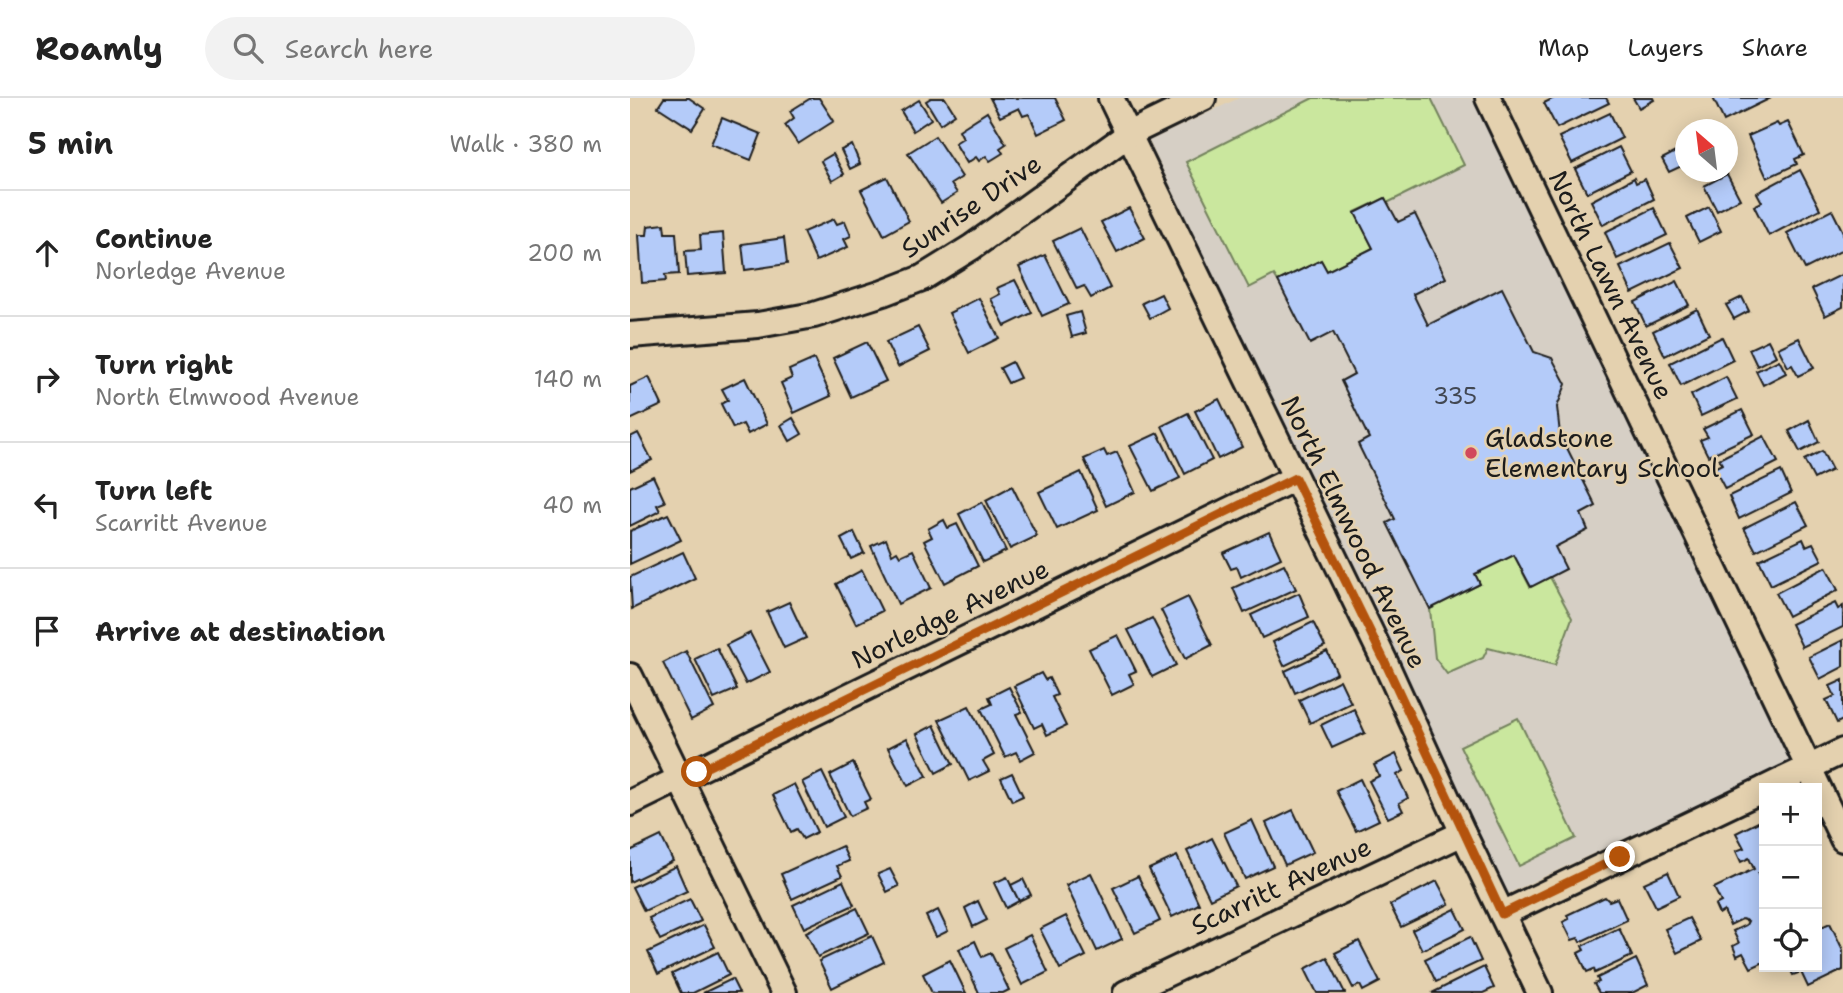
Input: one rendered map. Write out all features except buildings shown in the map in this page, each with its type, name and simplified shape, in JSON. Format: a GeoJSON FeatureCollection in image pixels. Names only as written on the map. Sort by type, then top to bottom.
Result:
{"type":"FeatureCollection","features":[{"type":"Feature","properties":{"kind":"street","name":"North Elmwood Avenue"},"geometry":{"type":"LineString","coordinates":[[1111,98],[1385,662],[1463,833],[1541,993]]}},
{"type":"Feature","properties":{"kind":"street","name":"Sunrise Drive"},"geometry":{"type":"LineString","coordinates":[[630,335],[758,326],[814,314],[922,278],[972,247],[1129,134],[1203,98]]}},
{"type":"Feature","properties":{"kind":"street","name":"North Lawn Avenue"},"geometry":{"type":"LineString","coordinates":[[1488,98],[1843,839]]}},
{"type":"Feature","properties":{"kind":"street","name":"Norledge Avenue"},"geometry":{"type":"LineString","coordinates":[[630,803],[1295,478]]}},
{"type":"Feature","properties":{"kind":"street"},"geometry":{"type":"LineString","coordinates":[[630,676],[784,993]]}},
{"type":"Feature","properties":{"kind":"street"},"geometry":{"type":"LineString","coordinates":[[1778,783],[1843,751]]}},
{"type":"Feature","properties":{"kind":"street"},"geometry":{"type":"LineString","coordinates":[[1502,914],[1759,792]]}},
{"type":"Feature","properties":{"kind":"street","name":"Scarritt Avenue"},"geometry":{"type":"LineString","coordinates":[[1126,993],[1463,833]]}},
{"type":"Feature","properties":{"kind":"shaded area","name":"Gladstone Elementary School"},"geometry":{"type":"Polygon","coordinates":[[[1239,98],[1472,98],[1793,760],[1507,894],[1149,141],[1239,98]]]}},
{"type":"Feature","properties":{"kind":"green space"},"geometry":{"type":"Polygon","coordinates":[[[1313,98],[1431,98],[1464,165],[1387,203],[1385,198],[1355,212],[1373,248],[1327,271],[1321,260],[1278,281],[1274,275],[1249,288],[1186,162],[1313,98]]]}},
{"type":"Feature","properties":{"kind":"green space"},"geometry":{"type":"Polygon","coordinates":[[[1514,555],[1530,587],[1550,577],[1572,618],[1555,665],[1488,648],[1483,658],[1447,674],[1435,658],[1430,609],[1480,584],[1475,574],[1514,555]]]}},
{"type":"Feature","properties":{"kind":"green space"},"geometry":{"type":"Polygon","coordinates":[[[1518,718],[1576,838],[1519,866],[1460,746],[1518,718]]]}},
{"type":"Feature","properties":{"kind":"place","name":"Gladstone Elementary School"},"geometry":{"type":"Point","coordinates":[1471,453]}},
{"type":"Feature","properties":{"kind":"route"},"geometry":{"type":"LineString","coordinates":[[697,772],[1295,478],[1385,662],[1502,914],[1620,857]]}}]}
